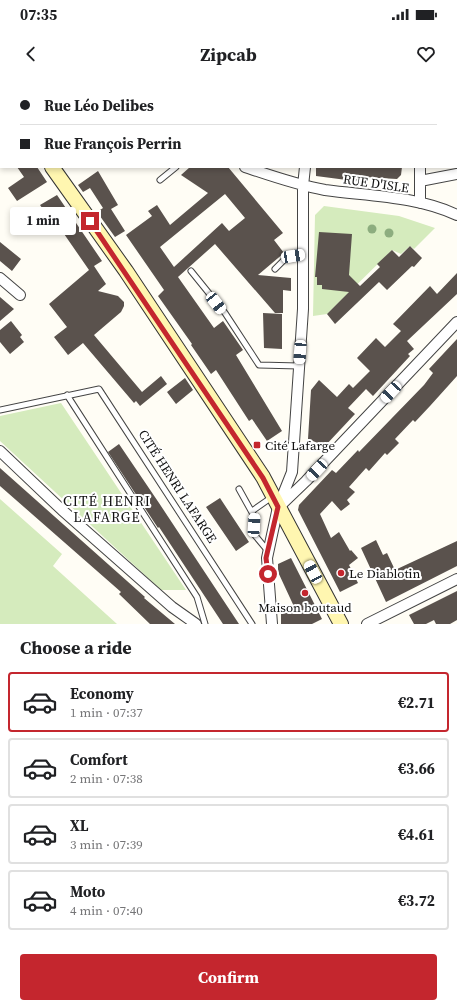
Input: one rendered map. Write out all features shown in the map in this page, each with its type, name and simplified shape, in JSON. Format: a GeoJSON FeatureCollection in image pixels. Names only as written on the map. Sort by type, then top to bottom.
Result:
{"type":"FeatureCollection","features":[{"type":"Feature","properties":{"kind":"main road"},"geometry":{"type":"LineString","coordinates":[[53,168],[126,271],[263,478],[341,624]]}},
{"type":"Feature","properties":{"kind":"street","name":"RUE D'ISLE"},"geometry":{"type":"LineString","coordinates":[[249,168],[303,186],[420,203],[445,209],[457,215]]}},
{"type":"Feature","properties":{"kind":"street"},"geometry":{"type":"LineString","coordinates":[[272,624],[266,558],[276,502],[292,472],[303,309],[303,186],[305,168]]}},
{"type":"Feature","properties":{"kind":"street"},"geometry":{"type":"LineString","coordinates":[[420,168],[420,203]]}},
{"type":"Feature","properties":{"kind":"street"},"geometry":{"type":"LineString","coordinates":[[420,181],[457,174]]}},
{"type":"Feature","properties":{"kind":"street"},"geometry":{"type":"LineString","coordinates":[[0,278],[20,295]]}},
{"type":"Feature","properties":{"kind":"street"},"geometry":{"type":"LineString","coordinates":[[276,502],[306,481],[457,322]]}},
{"type":"Feature","properties":{"kind":"street"},"geometry":{"type":"LineString","coordinates":[[0,451],[62,510],[172,607],[196,624]]}},
{"type":"Feature","properties":{"kind":"street"},"geometry":{"type":"LineString","coordinates":[[367,624],[457,579]]}},
{"type":"Feature","properties":{"kind":"lane"},"geometry":{"type":"LineString","coordinates":[[160,180],[175,168]]}},
{"type":"Feature","properties":{"kind":"lane"},"geometry":{"type":"LineString","coordinates":[[275,269],[286,258],[304,254]]}},
{"type":"Feature","properties":{"kind":"lane"},"geometry":{"type":"LineString","coordinates":[[191,271],[225,313],[259,365],[299,366]]}},
{"type":"Feature","properties":{"kind":"lane","name":"CITÉ HENRI LAFARGE"},"geometry":{"type":"LineString","coordinates":[[0,410],[99,389],[252,624]]}},
{"type":"Feature","properties":{"kind":"lane"},"geometry":{"type":"LineString","coordinates":[[67,395],[197,597],[205,624]]}},
{"type":"Feature","properties":{"kind":"lane"},"geometry":{"type":"LineString","coordinates":[[239,489],[254,516],[253,533],[268,551]]}},
{"type":"Feature","properties":{"kind":"lane"},"geometry":{"type":"LineString","coordinates":[[252,511],[276,502]]}},
{"type":"Feature","properties":{"kind":"green space"},"geometry":{"type":"Polygon","coordinates":[[[324,206],[399,216],[435,228],[414,249],[410,246],[401,254],[392,250],[327,314],[313,316],[315,215],[324,206]]]}},
{"type":"Feature","properties":{"kind":"green space"},"geometry":{"type":"Polygon","coordinates":[[[61,403],[186,590],[161,590],[0,441],[0,416],[61,403]]]}},
{"type":"Feature","properties":{"kind":"green space"},"geometry":{"type":"Polygon","coordinates":[[[0,499],[62,554],[53,566],[117,624],[0,624],[0,499]]]}},
{"type":"Feature","properties":{"kind":"building"},"geometry":{"type":"Polygon","coordinates":[[[18,168],[38,168],[47,182],[17,201],[8,188],[24,177],[18,168]]]}},
{"type":"Feature","properties":{"kind":"building"},"geometry":{"type":"Polygon","coordinates":[[[189,168],[229,168],[283,233],[274,240],[284,253],[258,275],[291,278],[291,291],[283,290],[283,313],[275,313],[215,244],[178,277],[214,328],[223,321],[243,350],[236,355],[282,431],[267,441],[252,419],[249,421],[216,370],[211,374],[191,345],[192,344],[158,296],[164,290],[126,235],[152,216],[148,211],[157,205],[170,225],[208,193],[181,175],[189,168]],[[225,194],[160,247],[174,267],[222,223],[229,231],[245,218],[225,194]]]}},
{"type":"Feature","properties":{"kind":"building"},"geometry":{"type":"Polygon","coordinates":[[[316,168],[402,168],[401,175],[397,179],[362,177],[362,182],[316,176],[316,168]]]}},
{"type":"Feature","properties":{"kind":"building"},"geometry":{"type":"Polygon","coordinates":[[[98,171],[118,205],[111,209],[125,231],[115,237],[97,212],[103,208],[90,188],[83,192],[78,185],[98,171]]]}},
{"type":"Feature","properties":{"kind":"building"},"geometry":{"type":"Polygon","coordinates":[[[57,195],[102,261],[94,266],[106,284],[98,291],[118,296],[124,302],[121,312],[94,335],[142,392],[161,376],[167,384],[140,406],[136,401],[134,403],[83,343],[68,355],[54,337],[67,327],[49,304],[89,270],[62,231],[60,232],[40,205],[57,195]]]}},
{"type":"Feature","properties":{"kind":"building"},"geometry":{"type":"Polygon","coordinates":[[[319,232],[352,234],[349,275],[360,286],[380,267],[377,264],[392,250],[399,257],[410,246],[422,258],[414,267],[412,266],[387,290],[379,282],[335,324],[327,314],[349,292],[322,289],[322,285],[317,285],[317,277],[315,277],[319,232]]]}},
{"type":"Feature","properties":{"kind":"building"},"geometry":{"type":"Polygon","coordinates":[[[0,242],[21,259],[12,271],[0,261],[0,242]]]}},
{"type":"Feature","properties":{"kind":"building"},"geometry":{"type":"Polygon","coordinates":[[[457,273],[457,294],[407,341],[414,349],[408,354],[410,356],[373,396],[366,389],[348,408],[355,414],[325,446],[308,439],[311,390],[319,380],[337,397],[349,384],[353,388],[370,371],[357,358],[376,338],[385,347],[401,331],[393,324],[430,286],[437,294],[457,273]]]}},
{"type":"Feature","properties":{"kind":"building"},"geometry":{"type":"Polygon","coordinates":[[[0,297],[14,309],[0,321],[0,297]]]}},
{"type":"Feature","properties":{"kind":"building"},"geometry":{"type":"Polygon","coordinates":[[[263,313],[282,314],[282,349],[264,348],[263,313]]]}},
{"type":"Feature","properties":{"kind":"building"},"geometry":{"type":"Polygon","coordinates":[[[11,321],[22,335],[20,337],[24,342],[10,354],[0,342],[0,330],[11,321]]]}},
{"type":"Feature","properties":{"kind":"building"},"geometry":{"type":"Polygon","coordinates":[[[457,339],[457,376],[415,422],[413,420],[395,439],[399,443],[387,455],[385,453],[369,471],[366,468],[349,487],[355,492],[347,500],[350,504],[341,511],[332,501],[320,514],[331,538],[339,532],[350,551],[351,550],[358,558],[349,565],[358,583],[340,592],[298,510],[299,505],[332,470],[336,473],[358,450],[359,452],[424,385],[433,373],[429,369],[457,339]]]}},
{"type":"Feature","properties":{"kind":"building"},"geometry":{"type":"Polygon","coordinates":[[[185,378],[193,390],[176,404],[167,392],[185,378]]]}},
{"type":"Feature","properties":{"kind":"building"},"geometry":{"type":"Polygon","coordinates":[[[119,444],[239,624],[223,624],[159,527],[158,528],[108,452],[119,444]]]}},
{"type":"Feature","properties":{"kind":"building"},"geometry":{"type":"Polygon","coordinates":[[[0,468],[145,597],[144,598],[175,624],[150,624],[119,594],[121,592],[0,486],[0,468]]]}},
{"type":"Feature","properties":{"kind":"building"},"geometry":{"type":"Polygon","coordinates":[[[220,498],[249,542],[236,551],[206,507],[220,498]]]}},
{"type":"Feature","properties":{"kind":"building"},"geometry":{"type":"Polygon","coordinates":[[[376,540],[383,555],[387,553],[395,570],[457,541],[457,566],[386,602],[361,548],[376,540]]]}},
{"type":"Feature","properties":{"kind":"building"},"geometry":{"type":"Polygon","coordinates":[[[291,558],[322,619],[312,624],[281,624],[281,613],[297,613],[278,572],[278,564],[291,558]]]}},
{"type":"Feature","properties":{"kind":"building"},"geometry":{"type":"Polygon","coordinates":[[[457,591],[457,620],[450,624],[436,624],[434,620],[426,624],[414,624],[409,615],[457,591]]]}},
{"type":"Feature","properties":{"kind":"place","name":"Cité Lafarge"},"geometry":{"type":"Point","coordinates":[257,445]}},
{"type":"Feature","properties":{"kind":"place","name":"Le Diablotin"},"geometry":{"type":"Point","coordinates":[341,573]}},
{"type":"Feature","properties":{"kind":"place","name":"Maison boutaud"},"geometry":{"type":"Point","coordinates":[305,593]}},
{"type":"Feature","properties":{"kind":"district","name":"CITÉ HENRI LAFARGE"},"geometry":{"type":"Point","coordinates":[107,510]}},
{"type":"Feature","properties":{"kind":"route"},"geometry":{"type":"LineString","coordinates":[[90,221],[126,271],[246,452],[263,478],[278,507],[266,558],[268,574]]}}]}
